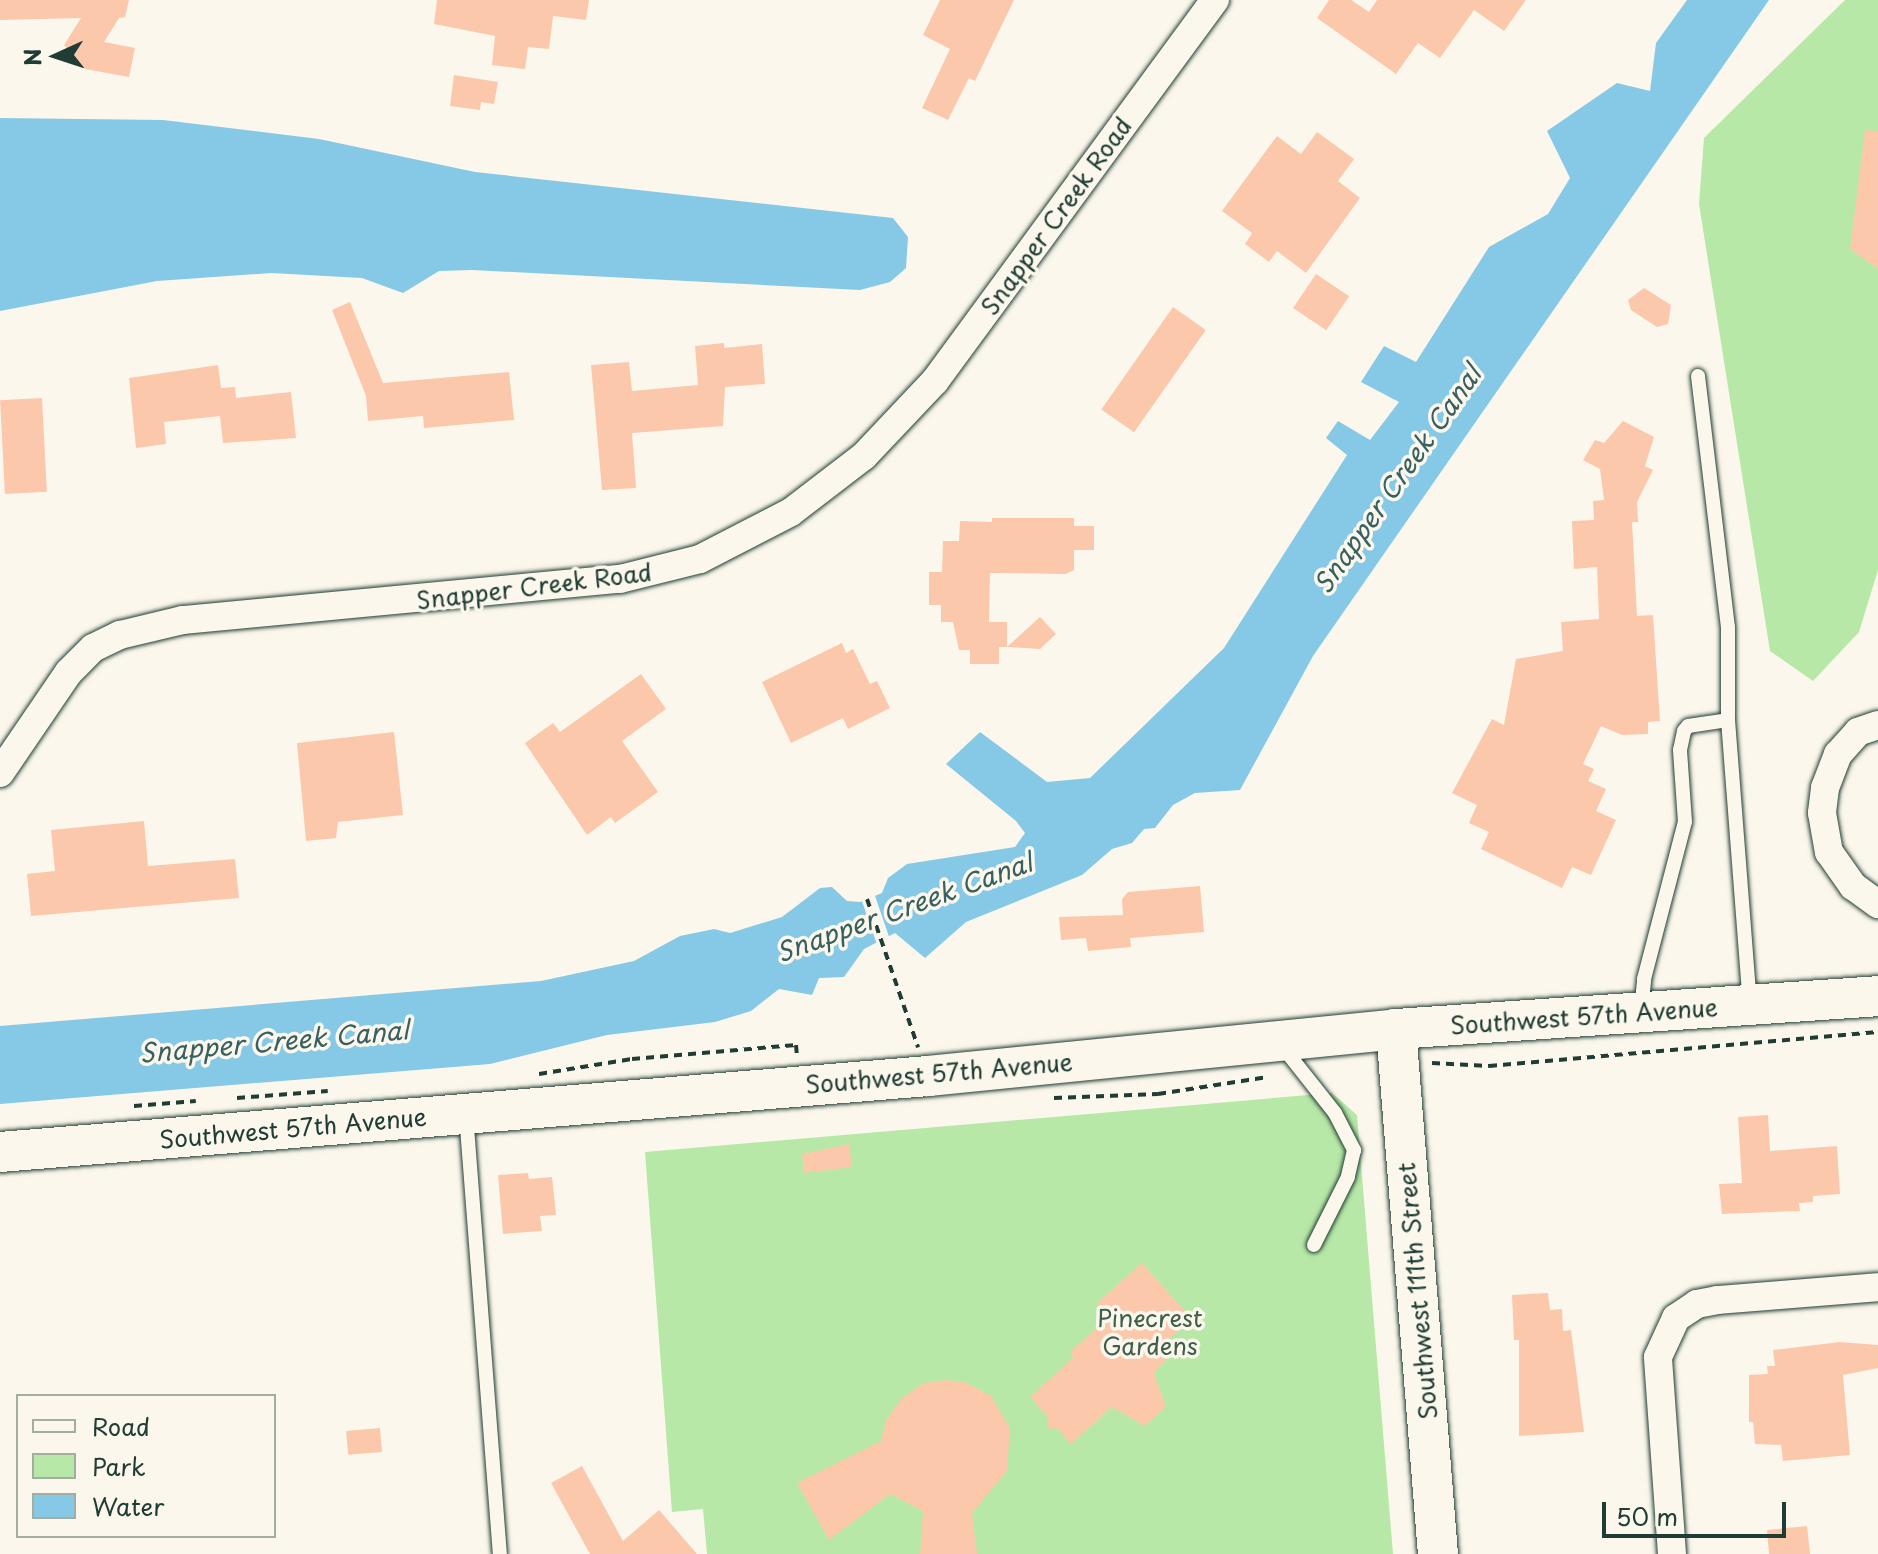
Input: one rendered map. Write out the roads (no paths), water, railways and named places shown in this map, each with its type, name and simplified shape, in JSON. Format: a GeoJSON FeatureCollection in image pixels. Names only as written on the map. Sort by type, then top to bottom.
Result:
{"type":"FeatureCollection","features":[{"type":"Feature","properties":{"kind":"main road","name":"Southwest 57th Avenue"},"geometry":{"type":"LineString","coordinates":[[0,1152],[928,1076],[1396,1029],[1878,996]]}},
{"type":"Feature","properties":{"kind":"main road","name":"Southwest 111th Street"},"geometry":{"type":"LineString","coordinates":[[1396,1029],[1438,1554]]}},
{"type":"Feature","properties":{"kind":"street","name":"Snapper Creek Road"},"geometry":{"type":"LineString","coordinates":[[0,773],[69,672],[93,648],[120,635],[183,620],[620,579],[700,559],[791,512],[864,456],[935,381],[1215,0]]}},
{"type":"Feature","properties":{"kind":"street"},"geometry":{"type":"LineString","coordinates":[[1878,725],[1858,732],[1838,754],[1825,788],[1822,813],[1829,852],[1853,886],[1878,904]]}},
{"type":"Feature","properties":{"kind":"street"},"geometry":{"type":"LineString","coordinates":[[1672,1554],[1658,1372],[1666,1332],[1686,1310],[1707,1302],[1878,1287]]}},
{"type":"Feature","properties":{"kind":"lane"},"geometry":{"type":"LineString","coordinates":[[1698,376],[1728,627],[1728,720],[1750,1005]]}},
{"type":"Feature","properties":{"kind":"lane"},"geometry":{"type":"LineString","coordinates":[[1641,1012],[1644,979],[1685,822],[1680,750],[1684,731],[1688,726],[1728,720]]}},
{"type":"Feature","properties":{"kind":"lane"},"geometry":{"type":"LineString","coordinates":[[1277,1040],[1335,1113],[1354,1150],[1348,1177],[1314,1245]]}},
{"type":"Feature","properties":{"kind":"lane"},"geometry":{"type":"LineString","coordinates":[[466,1114],[500,1554]]}},
{"type":"Feature","properties":{"kind":"water","name":"Snapper Creek Canal"},"geometry":{"type":"Polygon","coordinates":[[[1687,0],[1769,0],[1313,656],[1240,790],[1195,793],[1173,805],[1155,828],[1144,829],[1132,843],[1112,849],[1082,875],[966,922],[925,958],[895,933],[864,949],[844,977],[819,978],[812,995],[779,989],[751,1011],[715,1022],[607,1035],[490,1064],[0,1104],[0,1026],[541,981],[634,961],[680,936],[714,929],[730,933],[782,917],[820,888],[832,887],[847,901],[860,902],[882,893],[888,878],[907,864],[1015,847],[1025,833],[1016,821],[946,764],[980,732],[1047,782],[1090,778],[1224,648],[1347,455],[1326,438],[1338,421],[1370,440],[1399,402],[1361,382],[1384,346],[1416,362],[1489,247],[1548,214],[1570,178],[1547,131],[1617,83],[1650,91],[1656,43],[1687,0]]]}},
{"type":"Feature","properties":{"kind":"water"},"geometry":{"type":"Polygon","coordinates":[[[0,118],[163,120],[319,139],[475,172],[893,218],[908,237],[906,268],[890,282],[860,290],[472,270],[439,271],[403,293],[362,278],[271,273],[157,281],[0,311],[0,118]]]}},
{"type":"Feature","properties":{"kind":"park label","name":"Pinecrest Gardens"},"geometry":{"type":"Point","coordinates":[1150,1332]}}]}
